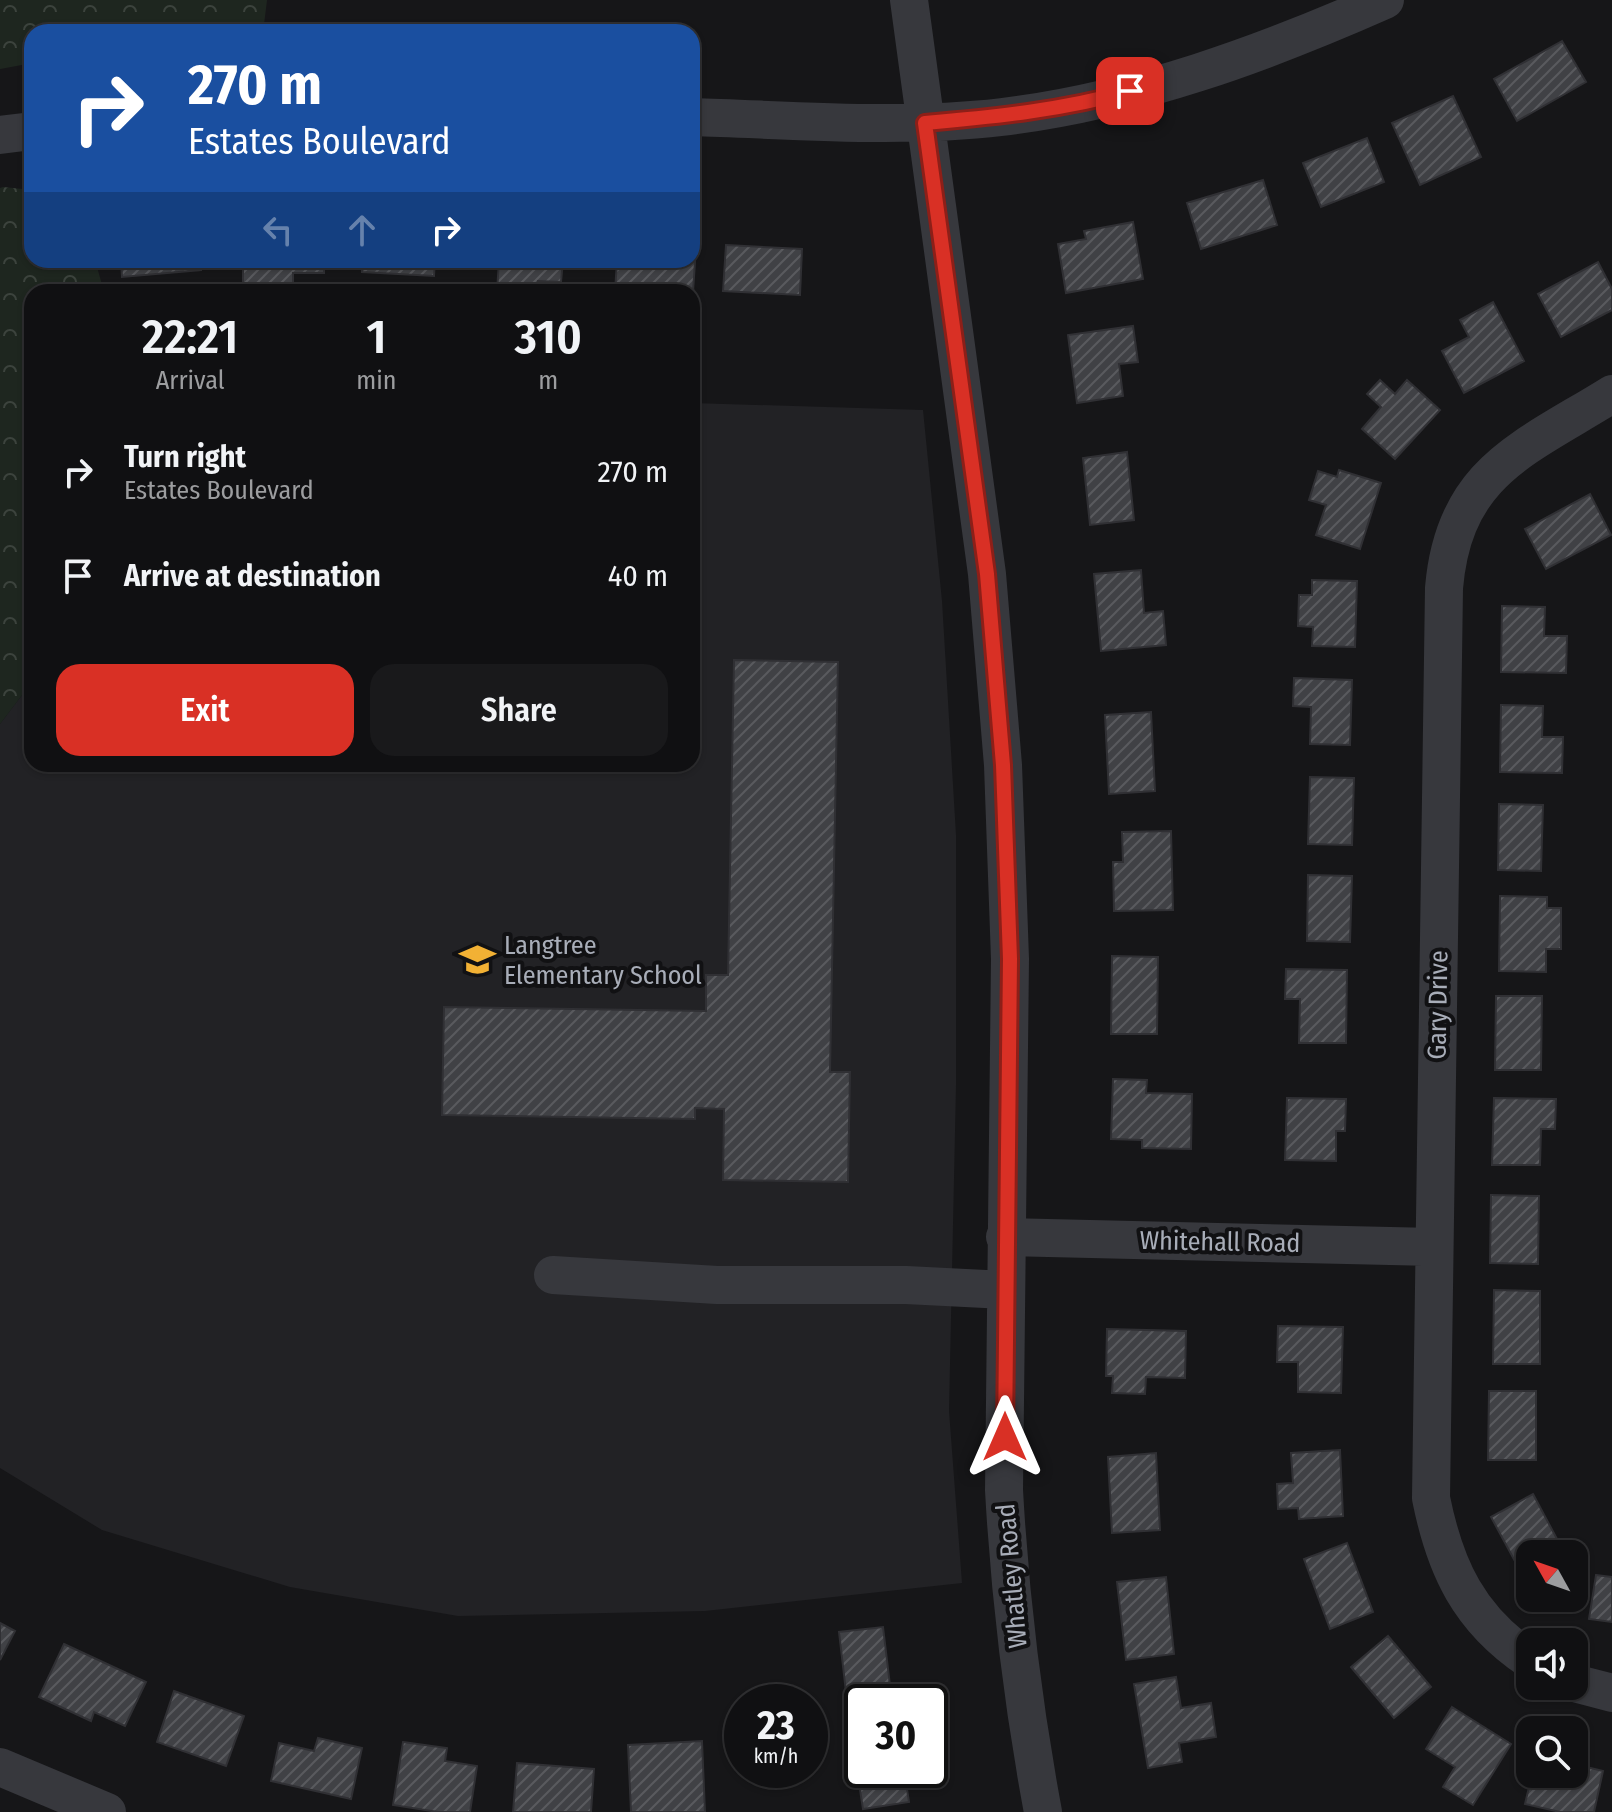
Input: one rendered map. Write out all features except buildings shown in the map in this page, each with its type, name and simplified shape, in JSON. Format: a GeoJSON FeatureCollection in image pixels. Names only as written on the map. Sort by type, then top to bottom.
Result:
{"type":"FeatureCollection","features":[{"type":"Feature","properties":{"kind":"street","name":"Whatley Road"},"geometry":{"type":"LineString","coordinates":[[909,0],[987,574],[1003,765],[1010,959],[1004,1490],[1009,1577],[1027,1728],[1043,1812]]}},
{"type":"Feature","properties":{"kind":"street"},"geometry":{"type":"LineString","coordinates":[[700,117],[925,123],[1003,117],[1102,99],[1215,68],[1309,33],[1385,0]]}},
{"type":"Feature","properties":{"kind":"street"},"geometry":{"type":"LineString","coordinates":[[0,135],[24,132]]}},
{"type":"Feature","properties":{"kind":"street","name":"Gary Drive"},"geometry":{"type":"LineString","coordinates":[[1516,1650],[1479,1615],[1457,1582],[1439,1539],[1431,1498],[1447,560],[1457,522],[1477,488],[1505,460],[1612,394]]}},
{"type":"Feature","properties":{"kind":"street","name":"Whitehall Road"},"geometry":{"type":"LineString","coordinates":[[1005,1237],[1434,1247]]}},
{"type":"Feature","properties":{"kind":"street"},"geometry":{"type":"LineString","coordinates":[[553,1275],[717,1285],[906,1285],[1005,1290]]}},
{"type":"Feature","properties":{"kind":"street"},"geometry":{"type":"LineString","coordinates":[[1588,1687],[1612,1693]]}},
{"type":"Feature","properties":{"kind":"street"},"geometry":{"type":"LineString","coordinates":[[0,1767],[107,1812]]}},
{"type":"Feature","properties":{"kind":"shaded area","name":"Langtree Elementary School"},"geometry":{"type":"Polygon","coordinates":[[[700,403],[923,410],[942,601],[956,835],[956,1085],[949,1411],[962,1583],[705,1611],[458,1616],[290,1587],[102,1530],[0,1468],[0,724],[24,692],[24,772],[700,772],[700,403]]]}},
{"type":"Feature","properties":{"kind":"green space"},"geometry":{"type":"Polygon","coordinates":[[[0,0],[267,0],[264,24],[24,24],[24,64],[0,69],[0,0]]]}},
{"type":"Feature","properties":{"kind":"green space"},"geometry":{"type":"Polygon","coordinates":[[[0,188],[24,189],[24,268],[97,268],[102,284],[24,284],[24,692],[0,724],[0,188]]]}},
{"type":"Feature","properties":{"kind":"place","name":"Langtree Elementary School"},"geometry":{"type":"Point","coordinates":[478,960]}},
{"type":"Feature","properties":{"kind":"route"},"geometry":{"type":"LineString","coordinates":[[1005,1437],[1010,959],[1003,765],[987,574],[925,123],[1003,117],[1130,91]]}}]}
